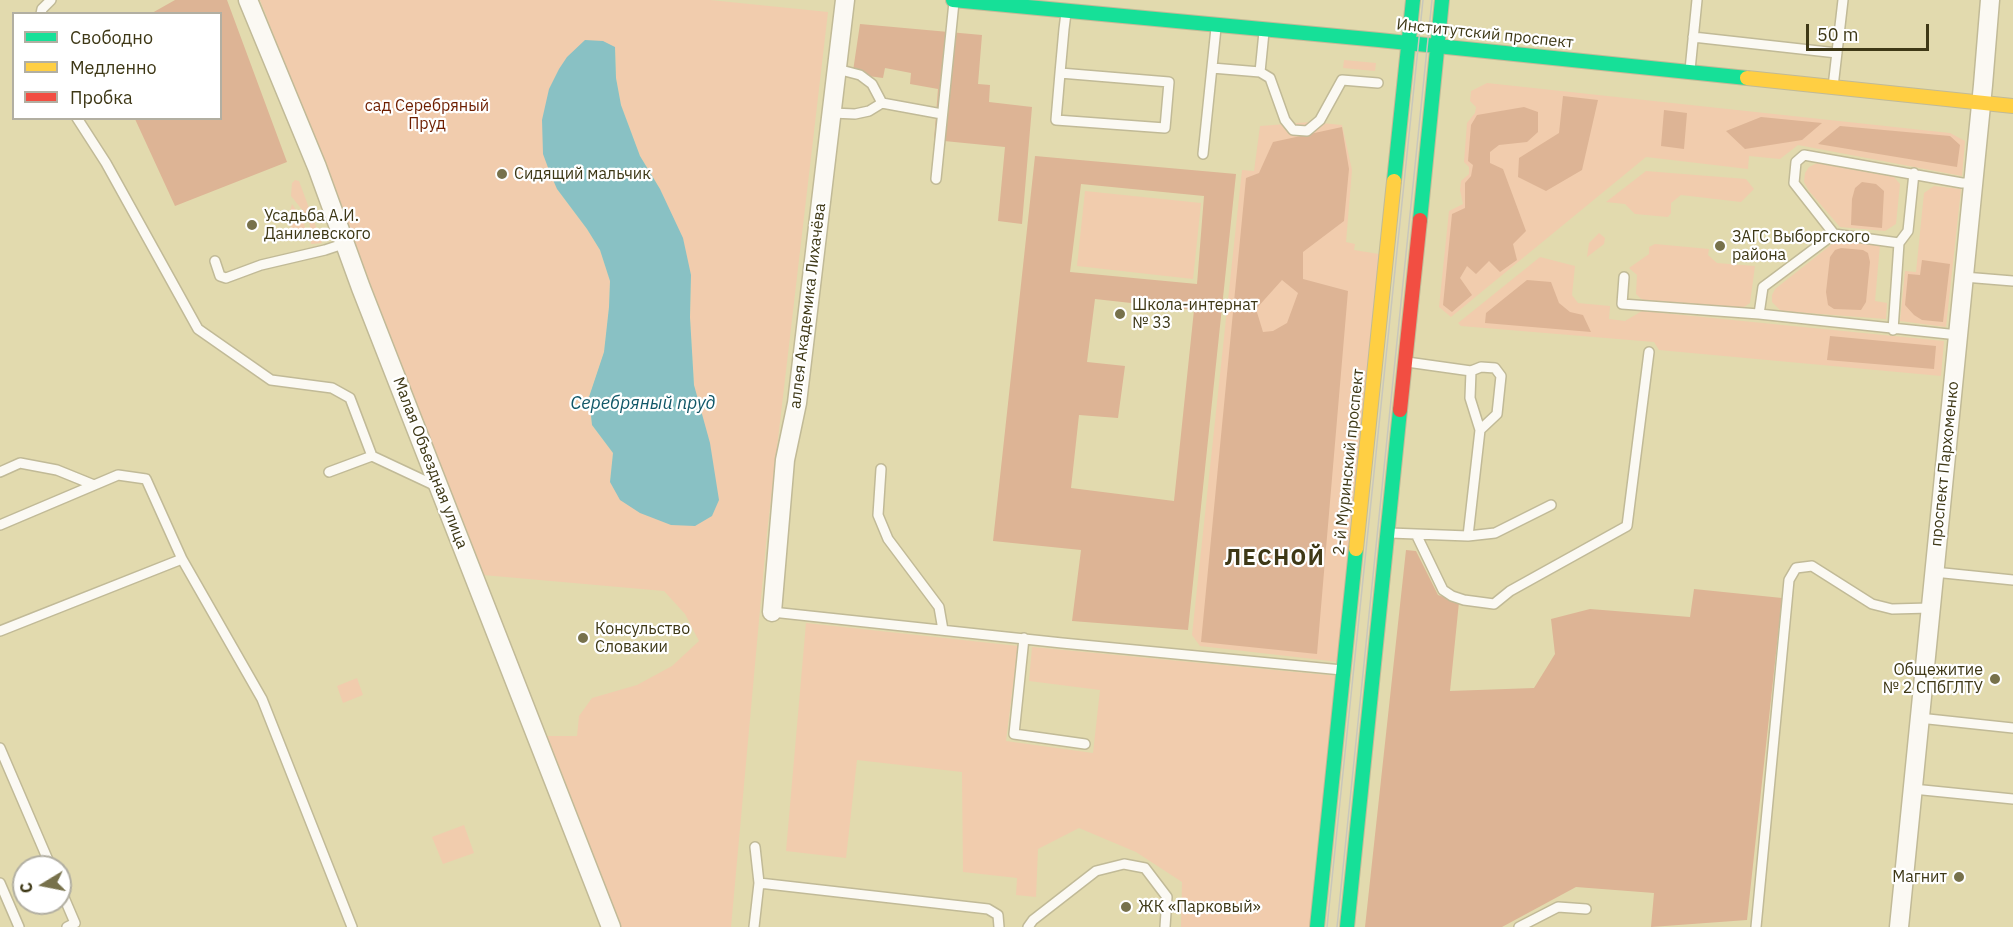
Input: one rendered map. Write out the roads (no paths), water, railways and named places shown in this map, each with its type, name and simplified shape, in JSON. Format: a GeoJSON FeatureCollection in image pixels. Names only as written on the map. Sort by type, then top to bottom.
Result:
{"type":"FeatureCollection","features":[{"type":"Feature","properties":{"kind":"main road","name":"Институтский проспект"},"geometry":{"type":"LineString","coordinates":[[953,0],[1066,11],[1124,13],[1216,26],[1409,43],[2013,106]]}},
{"type":"Feature","properties":{"kind":"main road","name":"2-й Муринский проспект"},"geometry":{"type":"LineString","coordinates":[[1317,927],[1413,0]]}},
{"type":"Feature","properties":{"kind":"main road"},"geometry":{"type":"LineString","coordinates":[[1347,927],[1442,0]]}},
{"type":"Feature","properties":{"kind":"street","name":"Малая Объездная улица"},"geometry":{"type":"LineString","coordinates":[[248,0],[346,243],[361,288],[611,927]]}},
{"type":"Feature","properties":{"kind":"street","name":"аллея Академика Лихачёва"},"geometry":{"type":"LineString","coordinates":[[772,612],[785,460],[797,403],[845,0]]}},
{"type":"Feature","properties":{"kind":"street","name":"проспект Пархоменко"},"geometry":{"type":"LineString","coordinates":[[1899,927],[1990,0]]}},
{"type":"Feature","properties":{"kind":"lane"},"geometry":{"type":"LineString","coordinates":[[41,12],[51,0]]}},
{"type":"Feature","properties":{"kind":"lane"},"geometry":{"type":"LineString","coordinates":[[936,179],[953,0]]}},
{"type":"Feature","properties":{"kind":"lane"},"geometry":{"type":"LineString","coordinates":[[1689,72],[1696,0]]}},
{"type":"Feature","properties":{"kind":"lane"},"geometry":{"type":"LineString","coordinates":[[1833,87],[1843,0]]}},
{"type":"Feature","properties":{"kind":"lane"},"geometry":{"type":"LineString","coordinates":[[1060,73],[1169,82],[1165,128],[1056,120],[1060,73],[1066,11]]}},
{"type":"Feature","properties":{"kind":"lane"},"geometry":{"type":"LineString","coordinates":[[1203,154],[1216,26]]}},
{"type":"Feature","properties":{"kind":"lane"},"geometry":{"type":"LineString","coordinates":[[1260,72],[1264,30]]}},
{"type":"Feature","properties":{"kind":"lane"},"geometry":{"type":"LineString","coordinates":[[1693,38],[1837,53]]}},
{"type":"Feature","properties":{"kind":"lane"},"geometry":{"type":"LineString","coordinates":[[1212,68],[1260,72],[1270,78],[1285,120],[1293,130],[1307,131],[1320,120],[1342,80],[1378,83]]}},
{"type":"Feature","properties":{"kind":"lane"},"geometry":{"type":"LineString","coordinates":[[837,69],[860,75],[872,84],[882,103]]}},
{"type":"Feature","properties":{"kind":"lane"},"geometry":{"type":"LineString","coordinates":[[832,113],[855,114],[869,111],[882,103],[942,114]]}},
{"type":"Feature","properties":{"kind":"lane"},"geometry":{"type":"LineString","coordinates":[[78,120],[106,163],[198,329],[271,380],[332,388],[350,399],[372,456],[440,488]]}},
{"type":"Feature","properties":{"kind":"lane"},"geometry":{"type":"LineString","coordinates":[[1899,243],[1834,234],[1794,183],[1796,162],[1804,155],[1973,183]]}},
{"type":"Feature","properties":{"kind":"lane"},"geometry":{"type":"LineString","coordinates":[[1893,330],[1899,243],[1908,231],[1914,173]]}},
{"type":"Feature","properties":{"kind":"lane"},"geometry":{"type":"LineString","coordinates":[[1759,314],[1763,287],[1834,234]]}},
{"type":"Feature","properties":{"kind":"lane"},"geometry":{"type":"LineString","coordinates":[[215,261],[220,276],[226,278],[261,265],[346,243]]}},
{"type":"Feature","properties":{"kind":"lane"},"geometry":{"type":"LineString","coordinates":[[1624,277],[1622,304],[1759,314],[1893,330],[1958,335]]}},
{"type":"Feature","properties":{"kind":"lane"},"geometry":{"type":"LineString","coordinates":[[1964,277],[2013,281]]}},
{"type":"Feature","properties":{"kind":"lane"},"geometry":{"type":"LineString","coordinates":[[1416,534],[1443,590],[1464,600],[1494,604],[1510,591],[1627,526],[1649,351]]}},
{"type":"Feature","properties":{"kind":"lane"},"geometry":{"type":"LineString","coordinates":[[1405,362],[1471,371],[1481,367],[1495,368],[1501,376],[1497,414],[1480,430]]}},
{"type":"Feature","properties":{"kind":"lane"},"geometry":{"type":"LineString","coordinates":[[1468,536],[1480,430],[1470,398],[1471,371]]}},
{"type":"Feature","properties":{"kind":"lane"},"geometry":{"type":"LineString","coordinates":[[329,472],[372,456]]}},
{"type":"Feature","properties":{"kind":"lane"},"geometry":{"type":"LineString","coordinates":[[0,472],[20,463],[57,470],[94,485]]}},
{"type":"Feature","properties":{"kind":"lane"},"geometry":{"type":"LineString","coordinates":[[881,469],[878,515],[888,539],[939,606],[943,630]]}},
{"type":"Feature","properties":{"kind":"lane"},"geometry":{"type":"LineString","coordinates":[[0,525],[118,475],[146,479],[182,559],[262,699],[352,927]]}},
{"type":"Feature","properties":{"kind":"lane"},"geometry":{"type":"LineString","coordinates":[[1387,532],[1468,536],[1495,533],[1551,505]]}},
{"type":"Feature","properties":{"kind":"lane"},"geometry":{"type":"LineString","coordinates":[[0,631],[182,559]]}},
{"type":"Feature","properties":{"kind":"lane"},"geometry":{"type":"LineString","coordinates":[[1756,927],[1789,580],[1796,568],[1812,566],[1872,604],[1892,609],[1930,608]]}},
{"type":"Feature","properties":{"kind":"lane"},"geometry":{"type":"LineString","coordinates":[[1934,572],[2013,579]]}},
{"type":"Feature","properties":{"kind":"lane"},"geometry":{"type":"LineString","coordinates":[[772,612],[1344,670]]}},
{"type":"Feature","properties":{"kind":"lane"},"geometry":{"type":"LineString","coordinates":[[1024,638],[1014,734],[1085,744]]}},
{"type":"Feature","properties":{"kind":"lane"},"geometry":{"type":"LineString","coordinates":[[1919,718],[2013,728]]}},
{"type":"Feature","properties":{"kind":"lane"},"geometry":{"type":"LineString","coordinates":[[0,748],[46,855]]}},
{"type":"Feature","properties":{"kind":"lane"},"geometry":{"type":"LineString","coordinates":[[1912,789],[2013,799]]}},
{"type":"Feature","properties":{"kind":"lane"},"geometry":{"type":"LineString","coordinates":[[754,927],[759,882],[755,847]]}},
{"type":"Feature","properties":{"kind":"lane"},"geometry":{"type":"LineString","coordinates":[[1028,927],[1033,920],[1096,871],[1124,864],[1145,868],[1167,897],[1166,927]]}},
{"type":"Feature","properties":{"kind":"lane"},"geometry":{"type":"LineString","coordinates":[[759,882],[988,909],[998,915],[999,927]]}},
{"type":"Feature","properties":{"kind":"lane"},"geometry":{"type":"LineString","coordinates":[[0,883],[19,927]]}},
{"type":"Feature","properties":{"kind":"lane"},"geometry":{"type":"LineString","coordinates":[[1519,927],[1557,907],[1586,909]]}},
{"type":"Feature","properties":{"kind":"lane"},"geometry":{"type":"LineString","coordinates":[[67,927],[75,923],[72,915]]}},
{"type":"Feature","properties":{"kind":"water","name":"Серебряный пруд"},"geometry":{"type":"Polygon","coordinates":[[[585,40],[603,41],[615,47],[616,78],[621,105],[640,156],[660,189],[683,238],[691,275],[690,317],[694,385],[710,443],[719,500],[712,516],[695,526],[671,525],[640,513],[620,500],[610,482],[613,453],[592,425],[589,397],[604,352],[610,281],[600,250],[557,189],[550,173],[543,154],[542,120],[549,89],[559,69],[567,57],[585,40]]]}},
{"type":"Feature","properties":{"kind":"tram line"},"geometry":{"type":"LineString","coordinates":[[1327,927],[1423,0]]}},
{"type":"Feature","properties":{"kind":"tram line"},"geometry":{"type":"LineString","coordinates":[[1337,927],[1432,0]]}},
{"type":"Feature","properties":{"kind":"place","name":"Сидящий мальчик"},"geometry":{"type":"Point","coordinates":[502,174]}},
{"type":"Feature","properties":{"kind":"place","name":"Усадьба А.И. Данилевского"},"geometry":{"type":"Point","coordinates":[252,225]}},
{"type":"Feature","properties":{"kind":"place","name":"ЗАГС Выборгского района"},"geometry":{"type":"Point","coordinates":[1720,246]}},
{"type":"Feature","properties":{"kind":"place","name":"Школа-интернат № 33"},"geometry":{"type":"Point","coordinates":[1120,314]}},
{"type":"Feature","properties":{"kind":"place","name":"Консульство Словакии"},"geometry":{"type":"Point","coordinates":[583,638]}},
{"type":"Feature","properties":{"kind":"place","name":"Общежитие № 2 СПбГЛТУ"},"geometry":{"type":"Point","coordinates":[1995,679]}},
{"type":"Feature","properties":{"kind":"place","name":"Магнит"},"geometry":{"type":"Point","coordinates":[1959,877]}},
{"type":"Feature","properties":{"kind":"place","name":"ЖК «Парковый»"},"geometry":{"type":"Point","coordinates":[1126,907]}},
{"type":"Feature","properties":{"kind":"district","name":"ЛЕСНОЙ"},"geometry":{"type":"Point","coordinates":[1275,559]}},
{"type":"Feature","properties":{"kind":"park label","name":"сад Серебряный Пруд"},"geometry":{"type":"Point","coordinates":[427,115]}}]}
